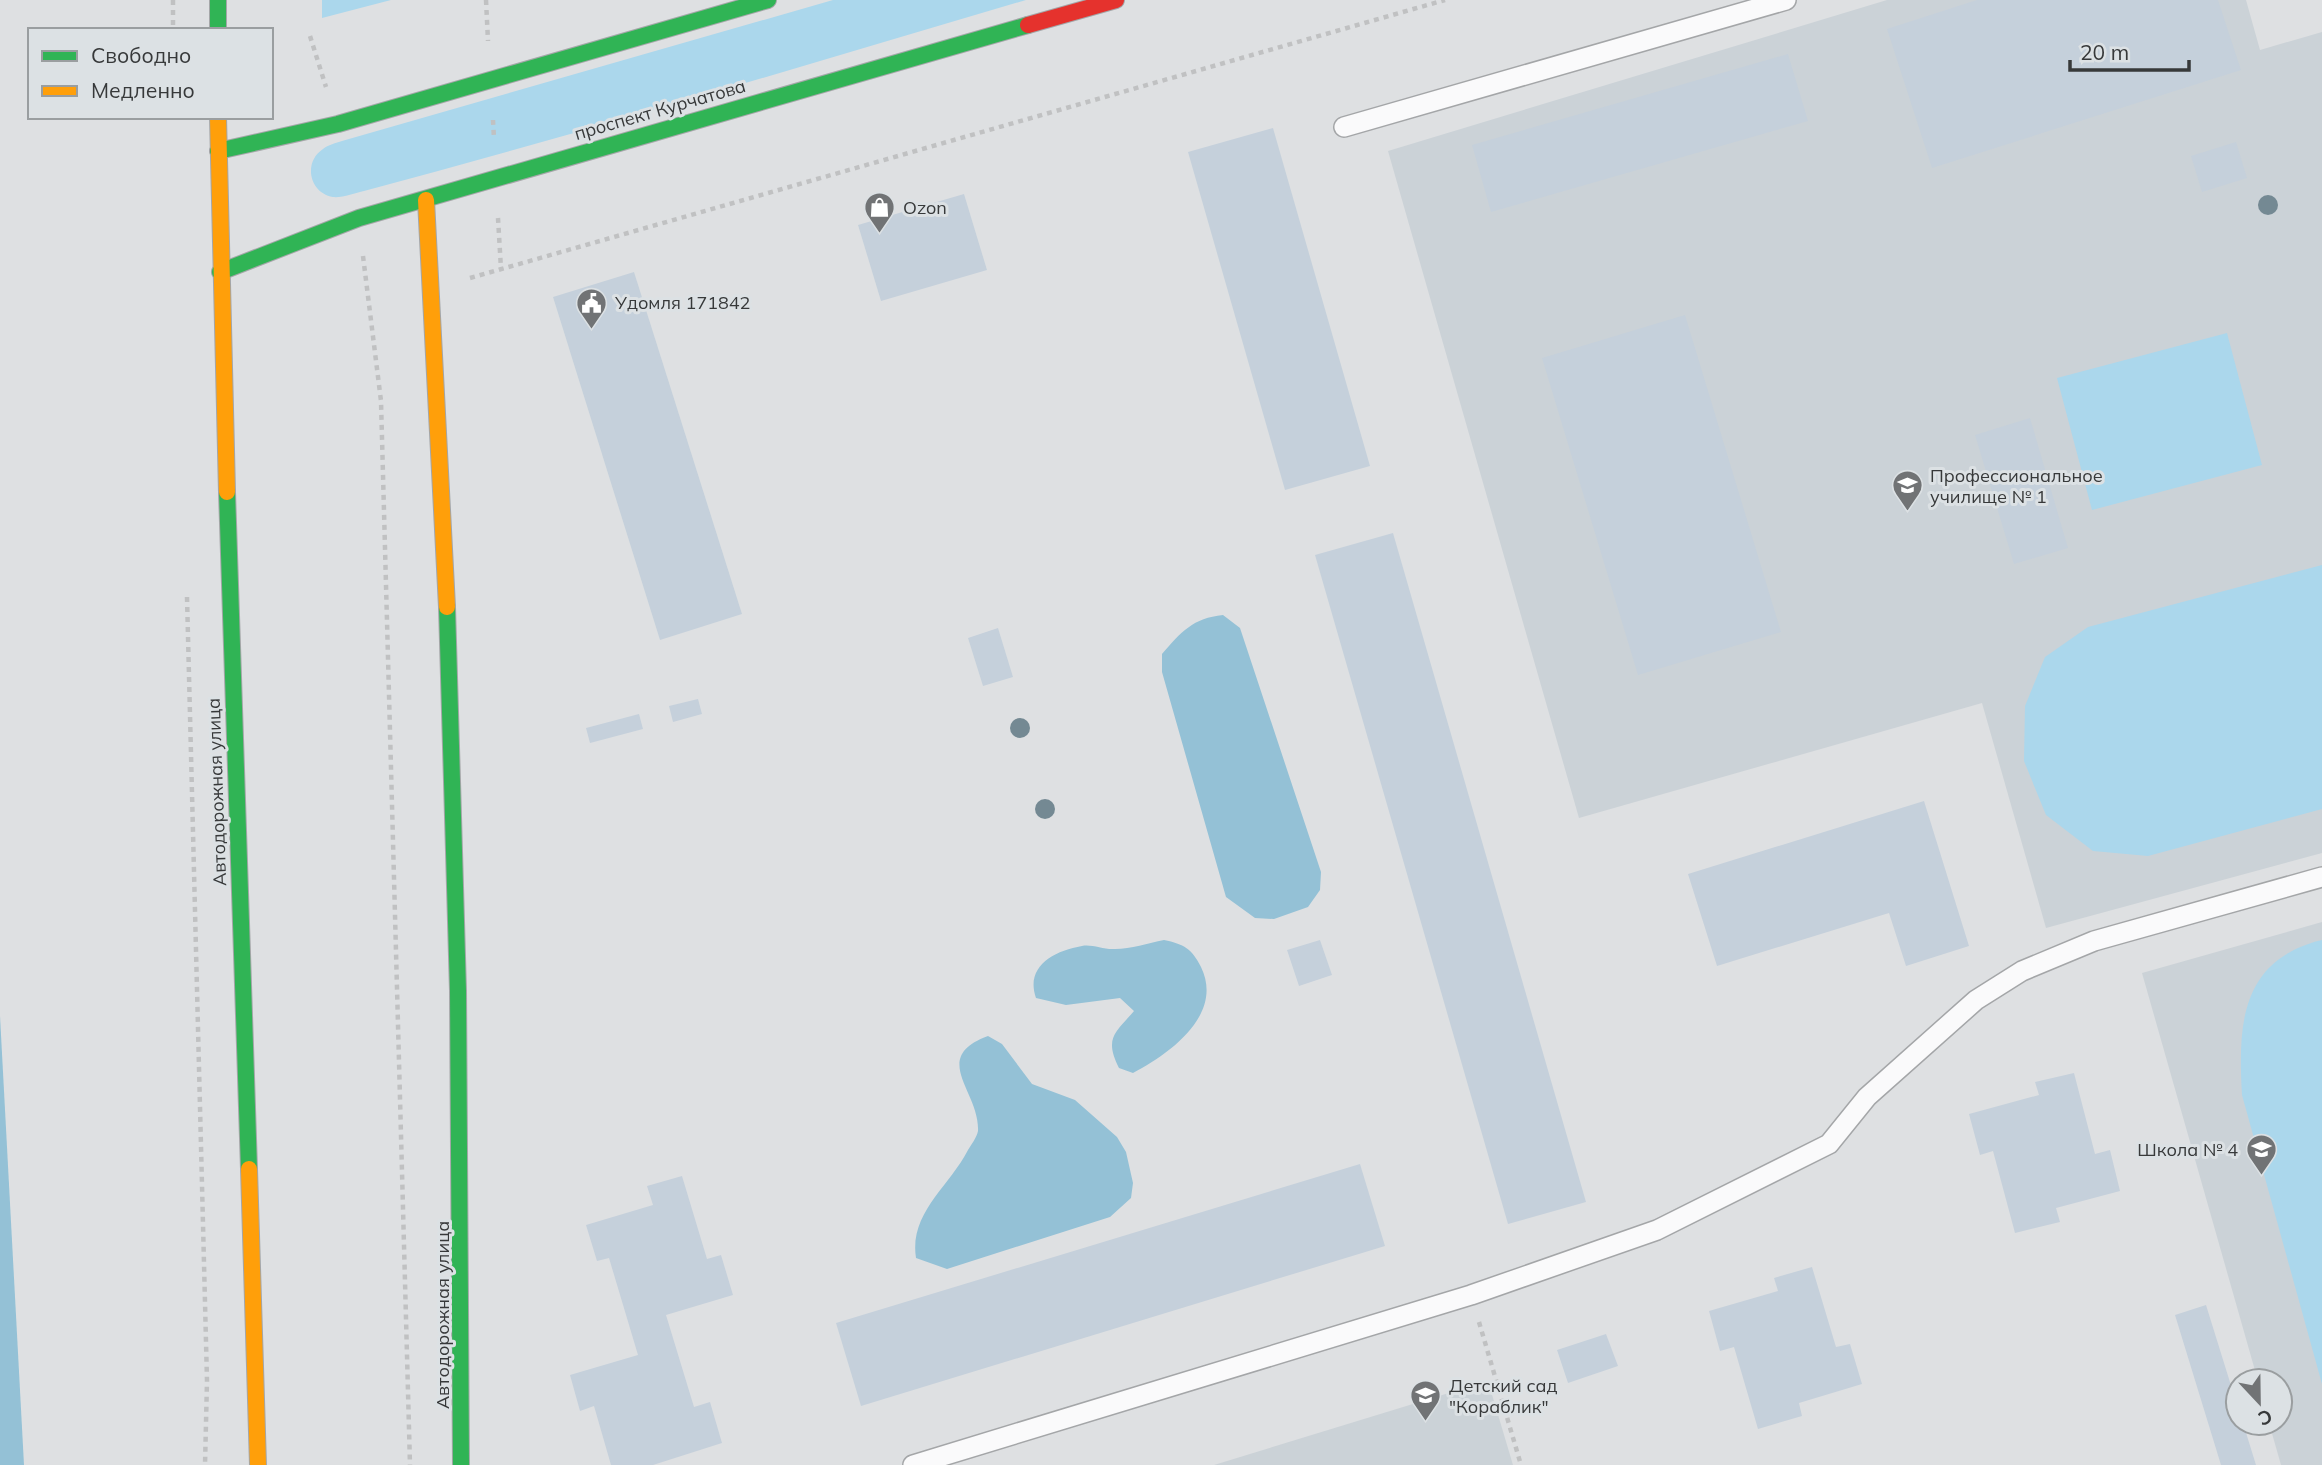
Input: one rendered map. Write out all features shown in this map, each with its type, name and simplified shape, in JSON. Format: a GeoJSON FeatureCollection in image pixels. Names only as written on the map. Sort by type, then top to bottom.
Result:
{"type":"FeatureCollection","features":[{"type":"Feature","properties":{"kind":"street"},"geometry":{"type":"LineString","coordinates":[[218,28],[219,0]]}},
{"type":"Feature","properties":{"kind":"street"},"geometry":{"type":"LineString","coordinates":[[218,151],[338,124],[768,0]]}},
{"type":"Feature","properties":{"kind":"street","name":"проспект Курчатова"},"geometry":{"type":"LineString","coordinates":[[219,271],[359,218],[694,119],[1116,0]]}},
{"type":"Feature","properties":{"kind":"street","name":"Автодорожная улица"},"geometry":{"type":"LineString","coordinates":[[218,119],[219,271],[258,1465]]}},
{"type":"Feature","properties":{"kind":"street","name":"Автодорожная улица"},"geometry":{"type":"LineString","coordinates":[[426,200],[450,740],[463,1209],[461,1465]]}},
{"type":"Feature","properties":{"kind":"lane"},"geometry":{"type":"LineString","coordinates":[[1344,127],[1786,0]]}},
{"type":"Feature","properties":{"kind":"lane"},"geometry":{"type":"LineString","coordinates":[[913,1465],[1471,1295],[1657,1230],[1829,1144],[1867,1097],[1976,1000],[2022,971],[2094,940],[2322,877]]}},
{"type":"Feature","properties":{"kind":"path"},"geometry":{"type":"LineString","coordinates":[[173,0],[173,28]]}},
{"type":"Feature","properties":{"kind":"path"},"geometry":{"type":"LineString","coordinates":[[432,289],[1445,0]]}},
{"type":"Feature","properties":{"kind":"path"},"geometry":{"type":"LineString","coordinates":[[310,36],[338,124]]}},
{"type":"Feature","properties":{"kind":"path"},"geometry":{"type":"LineString","coordinates":[[359,218],[381,401],[410,1465]]}},
{"type":"Feature","properties":{"kind":"path"},"geometry":{"type":"LineString","coordinates":[[187,587],[207,1381],[205,1465]]}},
{"type":"Feature","properties":{"kind":"path"},"geometry":{"type":"LineString","coordinates":[[1471,1295],[1521,1465]]}},
{"type":"Feature","properties":{"kind":"shaded area"},"geometry":{"type":"Polygon","coordinates":[[[322,0],[391,0],[322,18],[322,0]]]}},
{"type":"Feature","properties":{"kind":"shaded area"},"geometry":{"type":"Polygon","coordinates":[[[833,0],[1026,0],[613,122],[348,195],[333,197],[318,190],[314,183],[311,169],[313,161],[325,148],[335,143],[833,0]]]}},
{"type":"Feature","properties":{"kind":"shaded area","name":"Профессиональное училище № 1"},"geometry":{"type":"Polygon","coordinates":[[[1887,0],[2246,0],[2260,50],[2322,32],[2322,853],[2046,928],[1982,703],[1579,818],[1388,151],[1887,0]]]}},
{"type":"Feature","properties":{"kind":"shaded area"},"geometry":{"type":"Polygon","coordinates":[[[2227,333],[2262,465],[2092,510],[2057,378],[2227,333]]]}},
{"type":"Feature","properties":{"kind":"shaded area"},"geometry":{"type":"Polygon","coordinates":[[[2322,565],[2322,809],[2148,856],[2093,851],[2046,815],[2024,761],[2025,706],[2045,657],[2088,627],[2322,565]]]}},
{"type":"Feature","properties":{"kind":"shaded area"},"geometry":{"type":"Polygon","coordinates":[[[1223,615],[1240,628],[1321,872],[1320,890],[1308,907],[1274,919],[1255,918],[1226,897],[1162,672],[1162,654],[1182,633],[1203,619],[1223,615]]]}},
{"type":"Feature","properties":{"kind":"shaded area","name":"Школа № 4"},"geometry":{"type":"Polygon","coordinates":[[[2322,922],[2322,1465],[2281,1465],[2273,1437],[2294,1437],[2294,1367],[2254,1367],[2142,973],[2322,922]]]}},
{"type":"Feature","properties":{"kind":"shaded area"},"geometry":{"type":"Polygon","coordinates":[[[1164,940],[1177,943],[1194,956],[1201,967],[1206,984],[1205,1001],[1200,1016],[1177,1043],[1133,1073],[1119,1068],[1112,1050],[1114,1036],[1134,1011],[1120,998],[1066,1005],[1036,998],[1034,978],[1038,969],[1052,956],[1071,948],[1086,946],[1121,949],[1164,940]]]}},
{"type":"Feature","properties":{"kind":"shaded area"},"geometry":{"type":"Polygon","coordinates":[[[2322,940],[2322,1384],[2242,1095],[2241,1044],[2250,999],[2260,979],[2274,963],[2295,950],[2322,940]]]}},
{"type":"Feature","properties":{"kind":"shaded area"},"geometry":{"type":"Polygon","coordinates":[[[0,1016],[24,1465],[0,1465],[0,1016]]]}},
{"type":"Feature","properties":{"kind":"shaded area"},"geometry":{"type":"Polygon","coordinates":[[[988,1036],[1002,1044],[1032,1084],[1075,1100],[1117,1137],[1126,1152],[1133,1183],[1131,1198],[1110,1217],[947,1269],[916,1258],[915,1242],[924,1214],[960,1163],[978,1131],[977,1116],[959,1065],[962,1054],[971,1045],[988,1036]]]}},
{"type":"Feature","properties":{"kind":"shaded area","name":"Детский сад \"Кораблик\""},"geometry":{"type":"Polygon","coordinates":[[[1488,1381],[1513,1465],[1214,1465],[1488,1381]]]}},
{"type":"Feature","properties":{"kind":"building"},"geometry":{"type":"Polygon","coordinates":[[[1977,0],[2218,0],[2241,70],[1932,168],[1887,29],[1977,0]]]}},
{"type":"Feature","properties":{"kind":"building"},"geometry":{"type":"Polygon","coordinates":[[[1788,54],[1808,121],[1491,212],[1472,145],[1788,54]]]}},
{"type":"Feature","properties":{"kind":"building"},"geometry":{"type":"Polygon","coordinates":[[[1273,128],[1370,466],[1285,490],[1188,152],[1273,128]]]}},
{"type":"Feature","properties":{"kind":"building"},"geometry":{"type":"Polygon","coordinates":[[[2236,142],[2247,178],[2202,192],[2191,156],[2236,142]]]}},
{"type":"Feature","properties":{"kind":"building"},"geometry":{"type":"Polygon","coordinates":[[[964,194],[987,270],[881,301],[858,225],[964,194]]]}},
{"type":"Feature","properties":{"kind":"building"},"geometry":{"type":"Polygon","coordinates":[[[634,272],[742,614],[660,640],[553,297],[634,272]]]}},
{"type":"Feature","properties":{"kind":"building"},"geometry":{"type":"Polygon","coordinates":[[[1685,315],[1781,632],[1638,675],[1542,358],[1685,315]]]}},
{"type":"Feature","properties":{"kind":"building"},"geometry":{"type":"Polygon","coordinates":[[[2030,418],[2068,548],[2014,564],[1975,435],[2030,418]]]}},
{"type":"Feature","properties":{"kind":"building"},"geometry":{"type":"Polygon","coordinates":[[[1393,533],[1586,1202],[1508,1224],[1315,555],[1393,533]]]}},
{"type":"Feature","properties":{"kind":"building"},"geometry":{"type":"Polygon","coordinates":[[[998,628],[1013,677],[983,686],[968,638],[998,628]]]}},
{"type":"Feature","properties":{"kind":"building"},"geometry":{"type":"Polygon","coordinates":[[[698,699],[702,714],[673,722],[669,706],[698,699]]]}},
{"type":"Feature","properties":{"kind":"building"},"geometry":{"type":"Polygon","coordinates":[[[639,714],[643,729],[590,743],[586,728],[639,714]]]}},
{"type":"Feature","properties":{"kind":"building"},"geometry":{"type":"Polygon","coordinates":[[[1924,801],[1969,946],[1906,966],[1889,913],[1717,966],[1688,874],[1924,801]]]}},
{"type":"Feature","properties":{"kind":"building"},"geometry":{"type":"Polygon","coordinates":[[[1320,940],[1332,975],[1299,986],[1287,950],[1320,940]]]}},
{"type":"Feature","properties":{"kind":"building"},"geometry":{"type":"Polygon","coordinates":[[[2074,1073],[2095,1154],[2110,1150],[2120,1191],[2056,1208],[2060,1222],[2015,1233],[1993,1151],[1980,1155],[1969,1114],[2039,1095],[2035,1082],[2074,1073]]]}},
{"type":"Feature","properties":{"kind":"building"},"geometry":{"type":"Polygon","coordinates":[[[1360,1164],[1385,1246],[861,1406],[836,1323],[1360,1164]]]}},
{"type":"Feature","properties":{"kind":"building"},"geometry":{"type":"Polygon","coordinates":[[[682,1176],[707,1259],[721,1255],[733,1295],[666,1315],[694,1407],[710,1402],[722,1443],[653,1465],[611,1465],[594,1406],[580,1411],[570,1375],[638,1355],[609,1258],[597,1261],[586,1225],[653,1205],[647,1186],[682,1176]]]}},
{"type":"Feature","properties":{"kind":"building"},"geometry":{"type":"Polygon","coordinates":[[[1812,1267],[1836,1347],[1850,1344],[1862,1384],[1799,1403],[1802,1416],[1758,1429],[1734,1347],[1720,1351],[1709,1311],[1778,1291],[1774,1278],[1812,1267]]]}},
{"type":"Feature","properties":{"kind":"building"},"geometry":{"type":"Polygon","coordinates":[[[2206,1305],[2225,1367],[2224,1437],[2247,1437],[2256,1465],[2221,1465],[2175,1315],[2206,1305]]]}},
{"type":"Feature","properties":{"kind":"building"},"geometry":{"type":"Polygon","coordinates":[[[1606,1334],[1618,1366],[1568,1383],[1557,1350],[1606,1334]]]}},
{"type":"Feature","properties":{"kind":"traffic: fast"},"geometry":{"type":"LineString","coordinates":[[218,0],[218,28]]}},
{"type":"Feature","properties":{"kind":"traffic: fast"},"geometry":{"type":"LineString","coordinates":[[218,151],[338,124],[768,0]]}},
{"type":"Feature","properties":{"kind":"traffic: fast"},"geometry":{"type":"LineString","coordinates":[[220,272],[359,218],[1028,25]]}},
{"type":"Feature","properties":{"kind":"traffic: fast"},"geometry":{"type":"LineString","coordinates":[[227,492],[249,1169]]}},
{"type":"Feature","properties":{"kind":"traffic: fast"},"geometry":{"type":"LineString","coordinates":[[447,607],[458,991],[461,1465]]}},
{"type":"Feature","properties":{"kind":"traffic: slow"},"geometry":{"type":"LineString","coordinates":[[218,119],[227,492]]}},
{"type":"Feature","properties":{"kind":"traffic: slow"},"geometry":{"type":"LineString","coordinates":[[426,200],[447,607]]}},
{"type":"Feature","properties":{"kind":"traffic: slow"},"geometry":{"type":"LineString","coordinates":[[249,1169],[258,1465]]}},
{"type":"Feature","properties":{"kind":"traffic: jam"},"geometry":{"type":"LineString","coordinates":[[1028,25],[1116,0]]}},
{"type":"Feature","properties":{"kind":"place","name":"Ozon"},"geometry":{"type":"Point","coordinates":[880,235]}},
{"type":"Feature","properties":{"kind":"place","name":"Удомля 171842"},"geometry":{"type":"Point","coordinates":[592,330]}},
{"type":"Feature","properties":{"kind":"place","name":"Профессиональное училище № 1"},"geometry":{"type":"Point","coordinates":[1907,513]}},
{"type":"Feature","properties":{"kind":"place","name":"Школа № 4"},"geometry":{"type":"Point","coordinates":[2261,1177]}},
{"type":"Feature","properties":{"kind":"place","name":"Детский сад \"Кораблик\""},"geometry":{"type":"Point","coordinates":[1426,1423]}}]}
